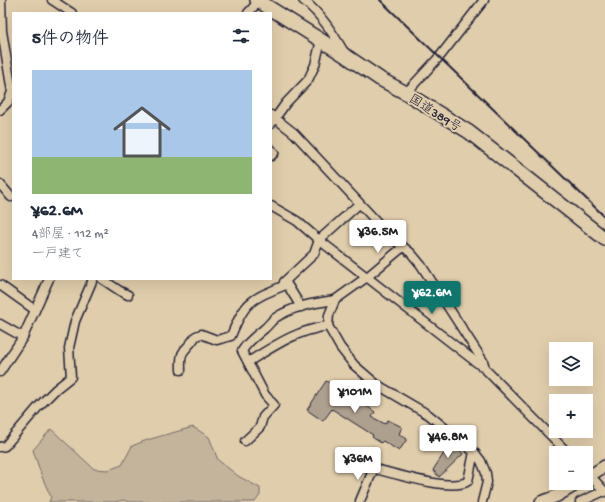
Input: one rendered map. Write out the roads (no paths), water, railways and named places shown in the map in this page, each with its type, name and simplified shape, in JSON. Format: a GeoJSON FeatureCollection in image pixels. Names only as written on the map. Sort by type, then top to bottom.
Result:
{"type":"FeatureCollection","features":[{"type":"Feature","properties":{"kind":"highway","name":"国道389号"},"geometry":{"type":"LineString","coordinates":[[258,0],[380,79],[406,93],[468,132],[605,239]]}},
{"type":"Feature","properties":{"kind":"main road"},"geometry":{"type":"LineString","coordinates":[[593,472],[605,466]]}},
{"type":"Feature","properties":{"kind":"main road"},"geometry":{"type":"LineString","coordinates":[[541,502],[557,496],[567,490]]}},
{"type":"Feature","properties":{"kind":"street"},"geometry":{"type":"LineString","coordinates":[[0,110],[8,102],[12,92],[1,18],[1,0]]}},
{"type":"Feature","properties":{"kind":"street"},"geometry":{"type":"LineString","coordinates":[[52,0],[70,12]]}},
{"type":"Feature","properties":{"kind":"street"},"geometry":{"type":"LineString","coordinates":[[249,12],[258,0]]}},
{"type":"Feature","properties":{"kind":"street"},"geometry":{"type":"LineString","coordinates":[[303,0],[312,7],[326,23],[346,56]]}},
{"type":"Feature","properties":{"kind":"street"},"geometry":{"type":"LineString","coordinates":[[406,93],[442,55],[484,0]]}},
{"type":"Feature","properties":{"kind":"street"},"geometry":{"type":"LineString","coordinates":[[321,40],[315,65],[308,80],[273,119],[294,133],[359,204],[421,265],[483,361],[485,369]]}},
{"type":"Feature","properties":{"kind":"street"},"geometry":{"type":"LineString","coordinates":[[0,184],[11,196]]}},
{"type":"Feature","properties":{"kind":"street"},"geometry":{"type":"LineString","coordinates":[[181,370],[183,350],[191,344],[196,336],[201,334],[217,340],[231,336],[239,317],[249,303],[256,298],[283,286],[285,281],[314,254],[319,240],[359,204]]}},
{"type":"Feature","properties":{"kind":"street"},"geometry":{"type":"LineString","coordinates":[[272,207],[297,221],[319,240],[485,369],[561,446]]}},
{"type":"Feature","properties":{"kind":"street"},"geometry":{"type":"LineString","coordinates":[[245,441],[260,427],[263,417],[274,405],[265,395],[242,351],[246,344],[266,328],[273,319],[307,304],[335,300],[367,277],[403,247]]}},
{"type":"Feature","properties":{"kind":"street"},"geometry":{"type":"LineString","coordinates":[[0,372],[23,338],[49,280]]}},
{"type":"Feature","properties":{"kind":"street"},"geometry":{"type":"LineString","coordinates":[[0,447],[5,446],[39,406],[71,377],[69,348],[75,321],[93,280]]}},
{"type":"Feature","properties":{"kind":"street"},"geometry":{"type":"LineString","coordinates":[[104,280],[128,295]]}},
{"type":"Feature","properties":{"kind":"street"},"geometry":{"type":"LineString","coordinates":[[285,281],[301,307]]}},
{"type":"Feature","properties":{"kind":"street"},"geometry":{"type":"LineString","coordinates":[[0,285],[35,310]]}},
{"type":"Feature","properties":{"kind":"street"},"geometry":{"type":"LineString","coordinates":[[335,300],[329,315],[328,326],[340,347],[354,365],[376,384],[429,415],[474,452],[481,461],[486,473],[487,482],[482,502]]}},
{"type":"Feature","properties":{"kind":"street"},"geometry":{"type":"LineString","coordinates":[[0,324],[23,338]]}},
{"type":"Feature","properties":{"kind":"street"},"geometry":{"type":"LineString","coordinates":[[248,362],[295,334],[310,329],[328,326]]}},
{"type":"Feature","properties":{"kind":"street"},"geometry":{"type":"LineString","coordinates":[[364,466],[437,483],[464,484],[468,481],[474,452]]}},
{"type":"Feature","properties":{"kind":"street"},"geometry":{"type":"LineString","coordinates":[[360,501],[374,468]]}},
{"type":"Feature","properties":{"kind":"street"},"geometry":{"type":"LineString","coordinates":[[580,502],[605,491],[593,480]]}},
{"type":"Feature","properties":{"kind":"railway"},"geometry":{"type":"LineString","coordinates":[[380,0],[605,217]]}}]}
